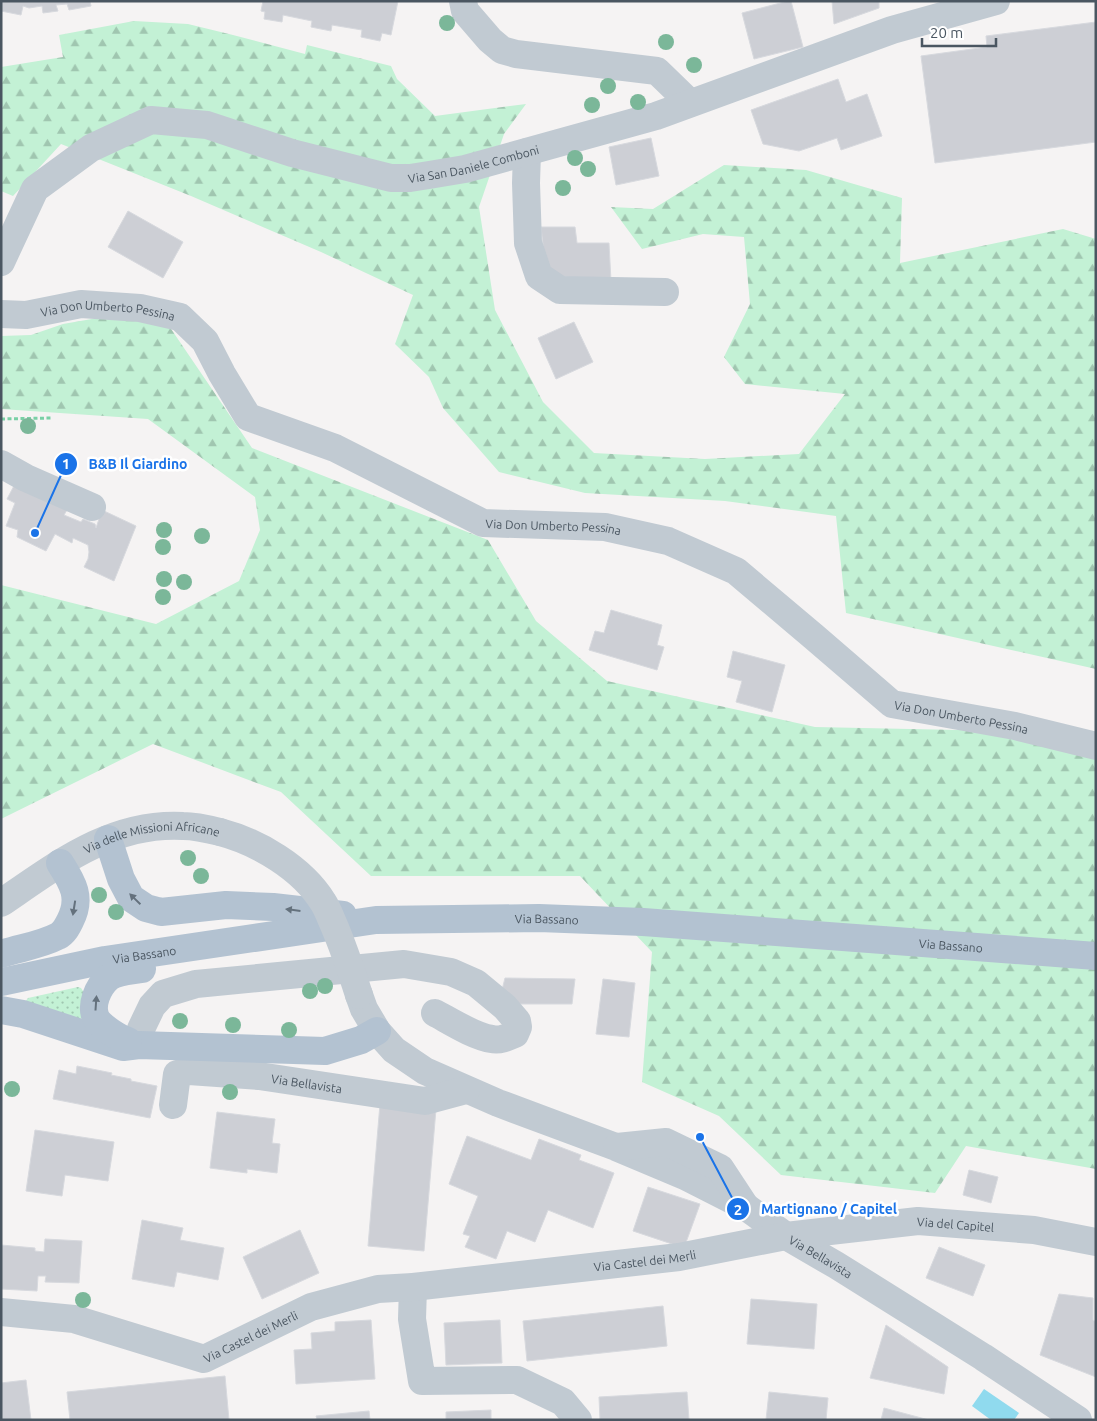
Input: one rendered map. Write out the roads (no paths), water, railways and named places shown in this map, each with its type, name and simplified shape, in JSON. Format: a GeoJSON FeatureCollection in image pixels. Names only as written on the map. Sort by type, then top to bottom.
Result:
{"type":"FeatureCollection","features":[{"type":"Feature","properties":{"kind":"main road"},"geometry":{"type":"LineString","coordinates":[[108,838],[121,879],[132,898],[146,908],[161,912],[226,905],[273,907],[376,920]]}},
{"type":"Feature","properties":{"kind":"main road"},"geometry":{"type":"LineString","coordinates":[[1,954],[51,939],[60,935],[67,928],[76,908],[76,895],[71,880],[60,863]]}},
{"type":"Feature","properties":{"kind":"main road","name":"Via Bassano"},"geometry":{"type":"LineString","coordinates":[[1,982],[105,960],[376,920],[539,918],[643,922],[1096,956]]}},
{"type":"Feature","properties":{"kind":"main road"},"geometry":{"type":"LineString","coordinates":[[139,1046],[104,1027],[96,1018],[94,1003],[98,990],[108,979],[117,973],[231,954],[376,920]]}},
{"type":"Feature","properties":{"kind":"main road"},"geometry":{"type":"LineString","coordinates":[[1,1010],[23,1014],[123,1047],[325,1051],[361,1040],[377,1031]]}},
{"type":"Feature","properties":{"kind":"street"},"geometry":{"type":"LineString","coordinates":[[463,1],[465,11],[490,40],[502,50],[516,54],[657,71],[690,103]]}},
{"type":"Feature","properties":{"kind":"street","name":"Via San Daniele Comboni"},"geometry":{"type":"LineString","coordinates":[[1,262],[35,189],[91,148],[151,120],[207,125],[292,153],[391,178],[410,178],[466,169],[656,116],[892,30],[996,1]]}},
{"type":"Feature","properties":{"kind":"street"},"geometry":{"type":"LineString","coordinates":[[527,152],[528,243],[539,276],[560,290],[665,292]]}},
{"type":"Feature","properties":{"kind":"street","name":"Via Don Umberto Pessina"},"geometry":{"type":"LineString","coordinates":[[1,314],[26,315],[81,304],[140,308],[180,317],[205,341],[248,417],[335,448],[483,523],[605,527],[668,541],[736,571],[892,704],[1015,726],[1096,746]]}},
{"type":"Feature","properties":{"kind":"street"},"geometry":{"type":"LineString","coordinates":[[1,464],[26,478],[92,507]]}},
{"type":"Feature","properties":{"kind":"street","name":"Via delle Missioni Africane"},"geometry":{"type":"LineString","coordinates":[[1,903],[83,849],[132,830],[168,825],[199,827],[234,836],[258,846],[287,864],[308,883],[324,902]]}},
{"type":"Feature","properties":{"kind":"street","name":"Via Bellavista"},"geometry":{"type":"LineString","coordinates":[[324,902],[341,941],[364,1009],[377,1031],[394,1050],[409,1062],[425,1072],[466,1090],[616,1147],[685,1176],[746,1207],[786,1236],[983,1357],[1078,1420]]}},
{"type":"Feature","properties":{"kind":"street"},"geometry":{"type":"LineString","coordinates":[[139,1046],[141,1029],[152,1006],[163,994],[196,984],[404,964],[451,972],[476,983],[506,1007],[517,1021],[518,1027],[515,1034],[493,1040],[470,1031],[435,1013]]}},
{"type":"Feature","properties":{"kind":"street","name":"Via Bellavista"},"geometry":{"type":"LineString","coordinates":[[172,1105],[176,1074],[189,1072],[259,1076],[425,1101],[466,1090]]}},
{"type":"Feature","properties":{"kind":"street","name":"Via del Capitel"},"geometry":{"type":"LineString","coordinates":[[786,1236],[918,1221],[1034,1230],[1096,1242]]}},
{"type":"Feature","properties":{"kind":"street","name":"Via Castel dei Merli"},"geometry":{"type":"LineString","coordinates":[[1,1312],[74,1319],[204,1359],[312,1307],[378,1289],[413,1287],[679,1257],[786,1236]]}},
{"type":"Feature","properties":{"kind":"street"},"geometry":{"type":"LineString","coordinates":[[413,1287],[412,1319],[422,1381],[517,1380],[563,1402],[578,1420]]}},
{"type":"Feature","properties":{"kind":"water"},"geometry":{"type":"Polygon","coordinates":[[[984,1389],[1019,1413],[1014,1420],[991,1420],[972,1406],[984,1389]]]}},
{"type":"Feature","properties":{"kind":"place","name":"B&B Il Giardino"},"geometry":{"type":"Point","coordinates":[35,533]}},
{"type":"Feature","properties":{"kind":"place","name":"Martignano / Capitel"},"geometry":{"type":"Point","coordinates":[700,1137]}}]}
